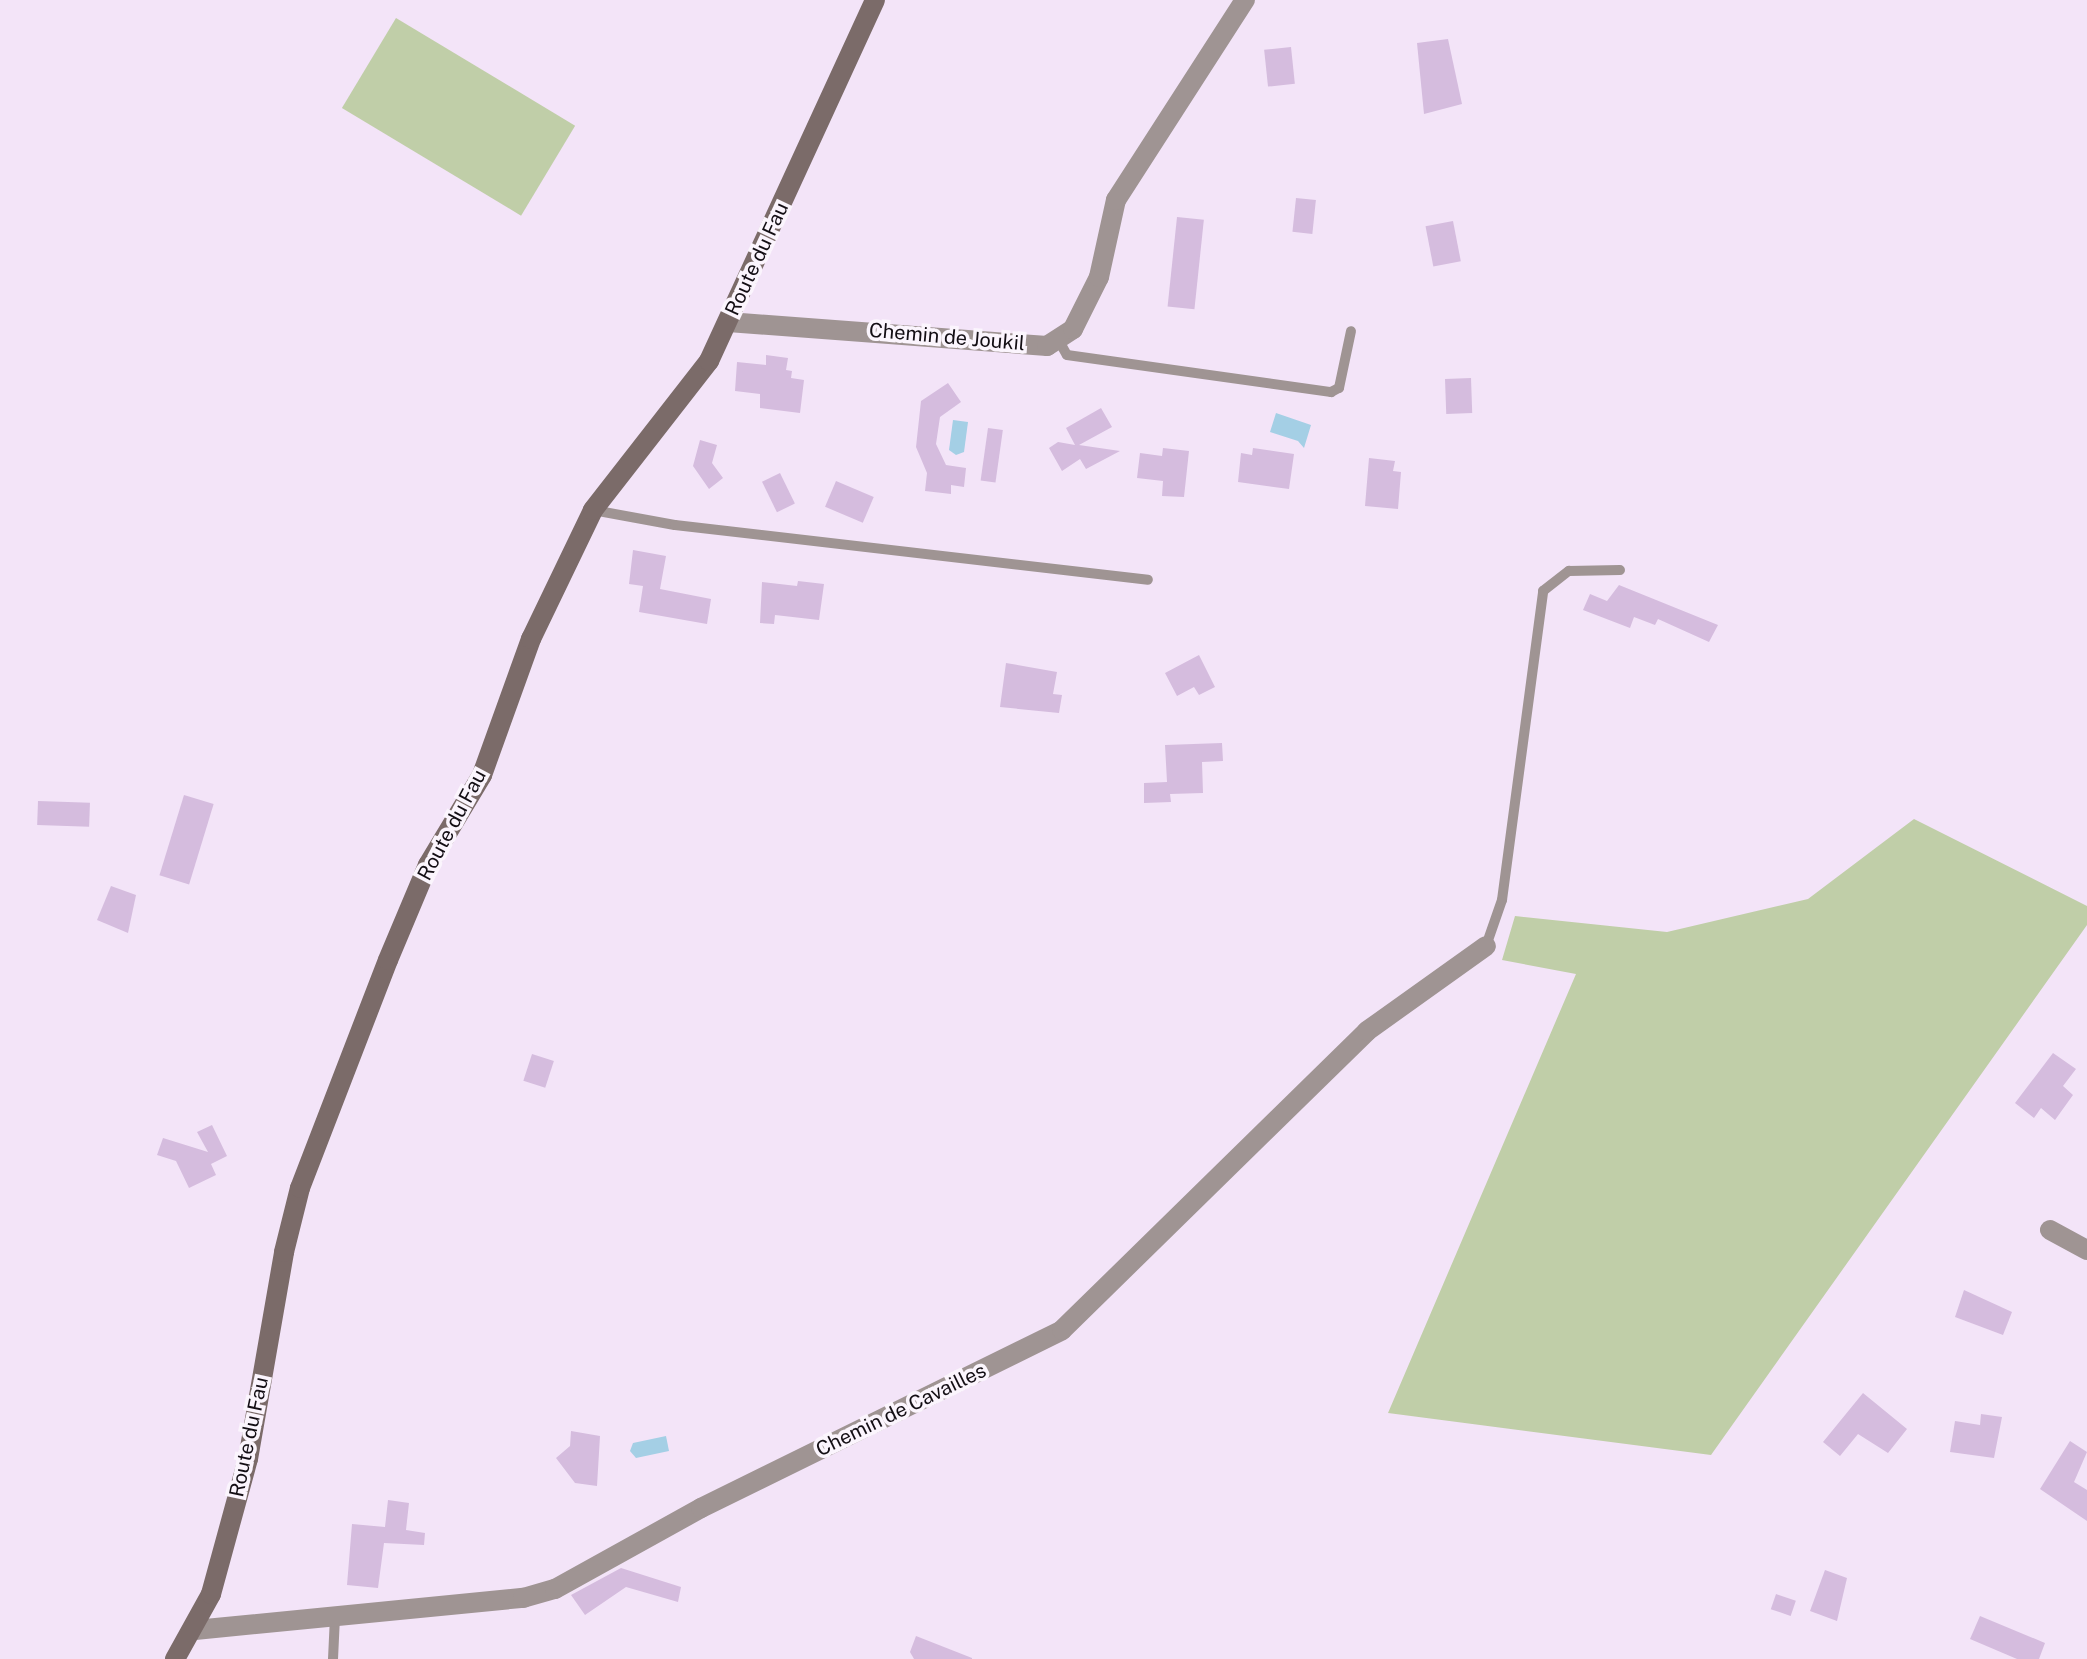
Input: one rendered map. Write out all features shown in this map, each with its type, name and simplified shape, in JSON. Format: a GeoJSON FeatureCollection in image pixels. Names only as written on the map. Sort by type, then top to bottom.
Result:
{"type":"FeatureCollection","features":[{"type":"Feature","properties":{"kind":"street","name":"Route du Fau"},"geometry":{"type":"LineString","coordinates":[[175,1659],[195,1630],[211,1594],[248,1459],[284,1252],[300,1188],[422,879],[482,775],[531,639],[593,510],[709,361],[875,0]]}},
{"type":"Feature","properties":{"kind":"street"},"geometry":{"type":"LineString","coordinates":[[1058,339],[1073,329],[1099,277],[1116,200],[1245,0]]}},
{"type":"Feature","properties":{"kind":"street","name":"Chemin de Joukil"},"geometry":{"type":"LineString","coordinates":[[728,322],[1047,346],[1058,339]]}},
{"type":"Feature","properties":{"kind":"street","name":"Chemin de Cavailles"},"geometry":{"type":"LineString","coordinates":[[195,1630],[523,1598],[555,1589],[701,1508],[1062,1330],[1367,1031],[1486,946]]}},
{"type":"Feature","properties":{"kind":"street"},"geometry":{"type":"LineString","coordinates":[[2050,1230],[2087,1250]]}},
{"type":"Feature","properties":{"kind":"lane"},"geometry":{"type":"LineString","coordinates":[[1058,339],[1067,355],[1331,392],[1339,388],[1351,331]]}},
{"type":"Feature","properties":{"kind":"lane"},"geometry":{"type":"LineString","coordinates":[[593,510],[675,525],[1148,580]]}},
{"type":"Feature","properties":{"kind":"lane"},"geometry":{"type":"LineString","coordinates":[[1486,946],[1502,900],[1540,600],[1553,579],[1569,571],[1620,570]]}},
{"type":"Feature","properties":{"kind":"lane"},"geometry":{"type":"LineString","coordinates":[[333,1659],[335,1616]]}},
{"type":"Feature","properties":{"kind":"green space"},"geometry":{"type":"Polygon","coordinates":[[[396,18],[575,126],[521,216],[342,108],[396,18]]]}},
{"type":"Feature","properties":{"kind":"green space"},"geometry":{"type":"Polygon","coordinates":[[[1914,819],[2087,906],[2087,925],[1711,1455],[1388,1413],[1576,974],[1502,960],[1515,916],[1667,932],[1808,899],[1914,819]]]}},
{"type":"Feature","properties":{"kind":"water"},"geometry":{"type":"Polygon","coordinates":[[[1276,413],[1311,425],[1304,448],[1298,441],[1270,432],[1276,413]]]}},
{"type":"Feature","properties":{"kind":"water"},"geometry":{"type":"Polygon","coordinates":[[[953,420],[968,422],[964,452],[956,455],[949,450],[953,420]]]}},
{"type":"Feature","properties":{"kind":"water"},"geometry":{"type":"Polygon","coordinates":[[[666,1436],[669,1451],[636,1458],[630,1451],[633,1443],[666,1436]]]}},
{"type":"Feature","properties":{"kind":"building"},"geometry":{"type":"Polygon","coordinates":[[[1448,39],[1462,104],[1424,114],[1417,43],[1448,39]]]}},
{"type":"Feature","properties":{"kind":"building"},"geometry":{"type":"Polygon","coordinates":[[[1291,47],[1295,84],[1268,87],[1264,50],[1291,47]]]}},
{"type":"Feature","properties":{"kind":"building"},"geometry":{"type":"Polygon","coordinates":[[[1296,198],[1316,200],[1312,234],[1292,232],[1296,198]]]}},
{"type":"Feature","properties":{"kind":"building"},"geometry":{"type":"Polygon","coordinates":[[[1177,217],[1204,220],[1194,309],[1168,307],[1177,217]]]}},
{"type":"Feature","properties":{"kind":"building"},"geometry":{"type":"Polygon","coordinates":[[[1453,221],[1461,261],[1433,267],[1426,226],[1453,221]]]}},
{"type":"Feature","properties":{"kind":"building"},"geometry":{"type":"Polygon","coordinates":[[[766,355],[788,358],[786,370],[792,371],[791,378],[804,380],[800,413],[760,408],[760,394],[735,391],[737,362],[766,365],[766,355]]]}},
{"type":"Feature","properties":{"kind":"building"},"geometry":{"type":"Polygon","coordinates":[[[1471,378],[1472,413],[1446,414],[1445,379],[1471,378]]]}},
{"type":"Feature","properties":{"kind":"building"},"geometry":{"type":"Polygon","coordinates":[[[948,383],[961,402],[940,417],[936,444],[946,465],[966,468],[964,487],[951,485],[951,494],[925,491],[927,473],[916,447],[921,401],[948,383]]]}},
{"type":"Feature","properties":{"kind":"building"},"geometry":{"type":"Polygon","coordinates":[[[1101,408],[1112,427],[1079,445],[1120,451],[1086,469],[1080,459],[1062,471],[1049,448],[1058,442],[1075,445],[1066,428],[1101,408]]]}},
{"type":"Feature","properties":{"kind":"building"},"geometry":{"type":"Polygon","coordinates":[[[988,428],[1003,430],[995,483],[981,480],[988,428]]]}},
{"type":"Feature","properties":{"kind":"building"},"geometry":{"type":"Polygon","coordinates":[[[700,440],[717,445],[712,463],[723,478],[709,489],[693,466],[700,440]]]}},
{"type":"Feature","properties":{"kind":"building"},"geometry":{"type":"Polygon","coordinates":[[[1163,448],[1189,451],[1184,497],[1162,496],[1163,481],[1137,478],[1140,453],[1162,456],[1163,448]]]}},
{"type":"Feature","properties":{"kind":"building"},"geometry":{"type":"Polygon","coordinates":[[[1253,448],[1294,454],[1289,489],[1238,482],[1241,453],[1252,455],[1253,448]]]}},
{"type":"Feature","properties":{"kind":"building"},"geometry":{"type":"Polygon","coordinates":[[[1369,458],[1395,461],[1393,471],[1401,472],[1398,509],[1365,506],[1369,458]]]}},
{"type":"Feature","properties":{"kind":"building"},"geometry":{"type":"Polygon","coordinates":[[[780,473],[795,504],[777,512],[762,482],[780,473]]]}},
{"type":"Feature","properties":{"kind":"building"},"geometry":{"type":"Polygon","coordinates":[[[836,481],[874,497],[863,523],[825,507],[836,481]]]}},
{"type":"Feature","properties":{"kind":"building"},"geometry":{"type":"Polygon","coordinates":[[[633,550],[666,556],[660,589],[711,599],[707,624],[639,612],[643,586],[629,584],[633,550]]]}},
{"type":"Feature","properties":{"kind":"building"},"geometry":{"type":"Polygon","coordinates":[[[798,581],[824,584],[819,620],[775,615],[774,624],[760,623],[762,582],[797,586],[798,581]]]}},
{"type":"Feature","properties":{"kind":"building"},"geometry":{"type":"Polygon","coordinates":[[[1619,585],[1718,625],[1709,642],[1658,619],[1655,625],[1634,617],[1630,628],[1583,610],[1590,594],[1607,601],[1619,585]]]}},
{"type":"Feature","properties":{"kind":"building"},"geometry":{"type":"Polygon","coordinates":[[[1199,655],[1215,687],[1199,695],[1194,687],[1177,696],[1165,673],[1199,655]]]}},
{"type":"Feature","properties":{"kind":"building"},"geometry":{"type":"Polygon","coordinates":[[[1006,663],[1057,672],[1053,694],[1062,695],[1059,713],[1000,707],[1006,663]]]}},
{"type":"Feature","properties":{"kind":"building"},"geometry":{"type":"Polygon","coordinates":[[[1222,743],[1223,761],[1202,762],[1203,793],[1170,794],[1171,802],[1144,803],[1144,783],[1167,782],[1165,745],[1222,743]]]}},
{"type":"Feature","properties":{"kind":"building"},"geometry":{"type":"Polygon","coordinates":[[[184,795],[214,804],[189,884],[159,875],[184,795]]]}},
{"type":"Feature","properties":{"kind":"building"},"geometry":{"type":"Polygon","coordinates":[[[38,801],[90,803],[89,827],[37,825],[38,801]]]}},
{"type":"Feature","properties":{"kind":"building"},"geometry":{"type":"Polygon","coordinates":[[[111,886],[136,895],[128,933],[97,920],[111,886]]]}},
{"type":"Feature","properties":{"kind":"building"},"geometry":{"type":"Polygon","coordinates":[[[2053,1053],[2076,1069],[2063,1086],[2073,1095],[2055,1120],[2041,1108],[2034,1118],[2015,1103],[2053,1053]]]}},
{"type":"Feature","properties":{"kind":"building"},"geometry":{"type":"Polygon","coordinates":[[[532,1054],[554,1061],[545,1088],[523,1081],[532,1054]]]}},
{"type":"Feature","properties":{"kind":"building"},"geometry":{"type":"Polygon","coordinates":[[[212,1125],[227,1156],[211,1164],[216,1175],[189,1188],[176,1161],[157,1155],[163,1138],[208,1152],[197,1132],[212,1125]]]}},
{"type":"Feature","properties":{"kind":"building"},"geometry":{"type":"Polygon","coordinates":[[[1964,1290],[2012,1312],[2003,1335],[1955,1317],[1964,1290]]]}},
{"type":"Feature","properties":{"kind":"building"},"geometry":{"type":"Polygon","coordinates":[[[1863,1393],[1907,1429],[1888,1453],[1858,1434],[1840,1456],[1823,1442],[1863,1393]]]}},
{"type":"Feature","properties":{"kind":"building"},"geometry":{"type":"Polygon","coordinates":[[[1981,1414],[2002,1417],[1994,1458],[1950,1452],[1955,1421],[1980,1425],[1981,1414]]]}},
{"type":"Feature","properties":{"kind":"building"},"geometry":{"type":"Polygon","coordinates":[[[571,1431],[600,1436],[597,1486],[575,1483],[556,1458],[570,1446],[571,1431]]]}},
{"type":"Feature","properties":{"kind":"building"},"geometry":{"type":"Polygon","coordinates":[[[2070,1441],[2087,1452],[2074,1482],[2087,1490],[2087,1521],[2040,1489],[2070,1441]]]}},
{"type":"Feature","properties":{"kind":"building"},"geometry":{"type":"Polygon","coordinates":[[[388,1500],[409,1503],[406,1530],[425,1533],[424,1545],[384,1543],[378,1588],[347,1585],[352,1524],[385,1527],[388,1500]]]}},
{"type":"Feature","properties":{"kind":"building"},"geometry":{"type":"Polygon","coordinates":[[[621,1568],[681,1587],[678,1602],[626,1587],[585,1615],[571,1595],[621,1568]]]}},
{"type":"Feature","properties":{"kind":"building"},"geometry":{"type":"Polygon","coordinates":[[[1825,1570],[1847,1578],[1837,1621],[1810,1611],[1825,1570]]]}},
{"type":"Feature","properties":{"kind":"building"},"geometry":{"type":"Polygon","coordinates":[[[1776,1594],[1796,1601],[1791,1616],[1771,1609],[1776,1594]]]}},
{"type":"Feature","properties":{"kind":"building"},"geometry":{"type":"Polygon","coordinates":[[[1980,1616],[2045,1643],[2039,1659],[2017,1659],[1970,1639],[1980,1616]]]}},
{"type":"Feature","properties":{"kind":"building"},"geometry":{"type":"Polygon","coordinates":[[[916,1636],[972,1659],[914,1659],[910,1652],[916,1636]]]}}]}
